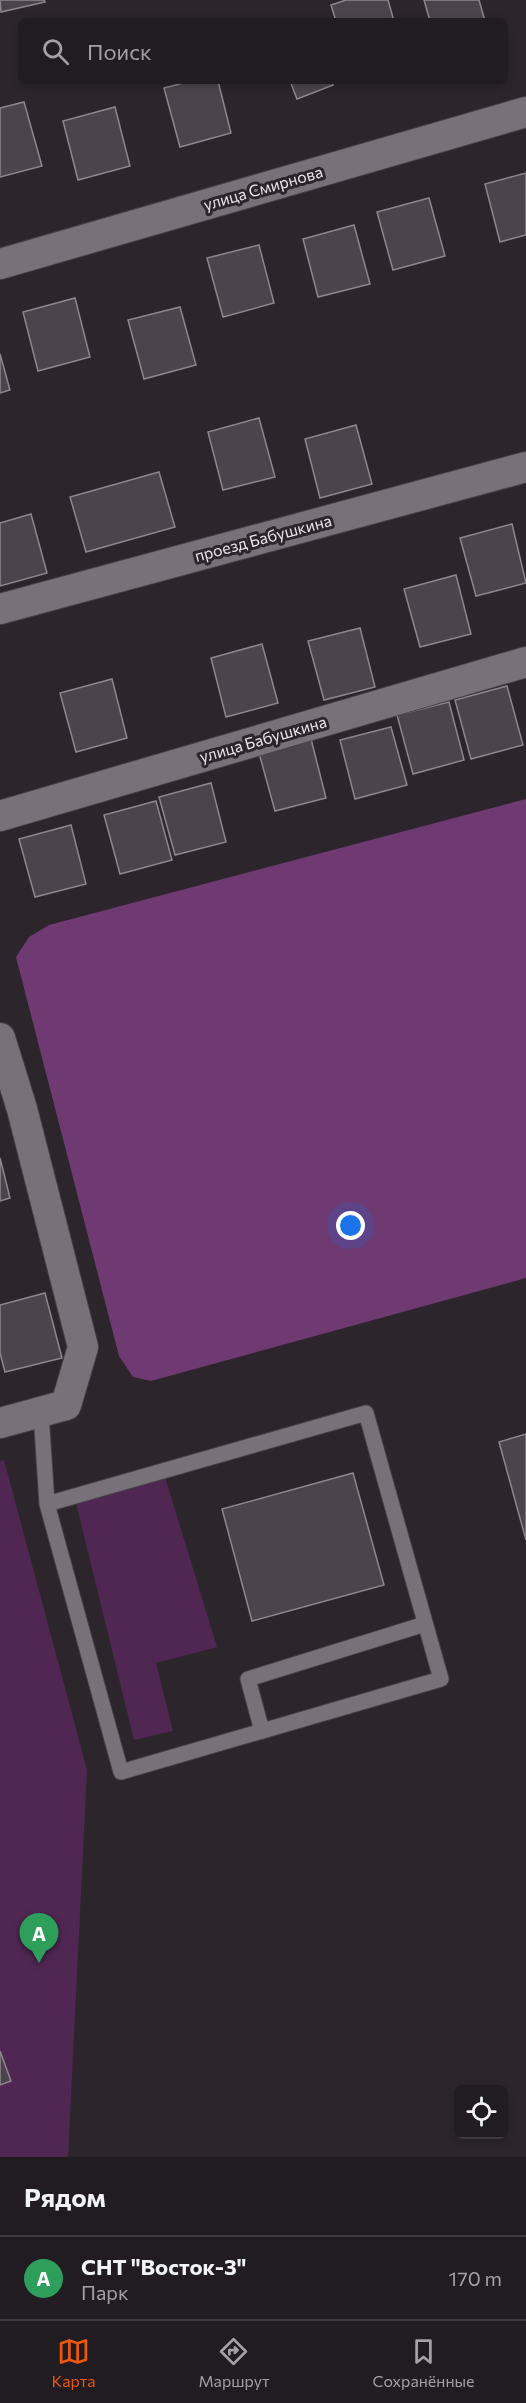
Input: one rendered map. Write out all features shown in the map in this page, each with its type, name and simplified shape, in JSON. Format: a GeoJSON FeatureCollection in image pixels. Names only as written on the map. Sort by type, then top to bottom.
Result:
{"type":"FeatureCollection","features":[{"type":"Feature","properties":{"kind":"street","name":"улица Смирнова"},"geometry":{"type":"LineString","coordinates":[[0,264],[526,112]]}},
{"type":"Feature","properties":{"kind":"street","name":"проезд Бабушкина"},"geometry":{"type":"LineString","coordinates":[[0,609],[526,467]]}},
{"type":"Feature","properties":{"kind":"street","name":"улица Бабушкина"},"geometry":{"type":"LineString","coordinates":[[0,816],[526,662]]}},
{"type":"Feature","properties":{"kind":"street"},"geometry":{"type":"LineString","coordinates":[[0,1038],[11,1112],[83,1347],[54,1409],[0,1423]]}},
{"type":"Feature","properties":{"kind":"lane"},"geometry":{"type":"LineString","coordinates":[[48,1504],[366,1413],[441,1679],[121,1772],[48,1504],[54,1409]]}},
{"type":"Feature","properties":{"kind":"lane"},"geometry":{"type":"LineString","coordinates":[[262,1731],[248,1678],[425,1624]]}},
{"type":"Feature","properties":{"kind":"shaded area"},"geometry":{"type":"Polygon","coordinates":[[[526,799],[526,1278],[151,1381],[133,1377],[119,1356],[16,957],[29,937],[49,925],[526,799]]]}},
{"type":"Feature","properties":{"kind":"shaded area"},"geometry":{"type":"Polygon","coordinates":[[[4,1460],[87,1770],[68,2157],[0,2157],[0,1461],[4,1460]]]}},
{"type":"Feature","properties":{"kind":"shaded area"},"geometry":{"type":"Polygon","coordinates":[[[165,1477],[217,1647],[156,1663],[173,1731],[134,1740],[75,1499],[165,1477]]]}},
{"type":"Feature","properties":{"kind":"building"},"geometry":{"type":"Polygon","coordinates":[[[0,0],[44,0],[45,2],[1,12],[0,0]]]}},
{"type":"Feature","properties":{"kind":"building"},"geometry":{"type":"Polygon","coordinates":[[[346,0],[388,0],[393,18],[335,18],[331,5],[346,0]]]}},
{"type":"Feature","properties":{"kind":"building"},"geometry":{"type":"Polygon","coordinates":[[[424,0],[479,0],[484,18],[429,18],[424,0]]]}},
{"type":"Feature","properties":{"kind":"building"},"geometry":{"type":"Polygon","coordinates":[[[179,84],[219,84],[231,133],[180,147],[164,88],[179,84]]]}},
{"type":"Feature","properties":{"kind":"building"},"geometry":{"type":"Polygon","coordinates":[[[291,84],[333,85],[297,99],[291,84]]]}},
{"type":"Feature","properties":{"kind":"building"},"geometry":{"type":"Polygon","coordinates":[[[24,102],[42,166],[0,177],[0,108],[24,102]]]}},
{"type":"Feature","properties":{"kind":"building"},"geometry":{"type":"Polygon","coordinates":[[[115,107],[130,166],[78,180],[63,121],[115,107]]]}},
{"type":"Feature","properties":{"kind":"building"},"geometry":{"type":"Polygon","coordinates":[[[526,173],[526,235],[500,242],[485,184],[526,173]]]}},
{"type":"Feature","properties":{"kind":"building"},"geometry":{"type":"Polygon","coordinates":[[[429,198],[445,256],[393,270],[377,212],[429,198]]]}},
{"type":"Feature","properties":{"kind":"building"},"geometry":{"type":"Polygon","coordinates":[[[354,225],[370,284],[318,297],[303,239],[354,225]]]}},
{"type":"Feature","properties":{"kind":"building"},"geometry":{"type":"Polygon","coordinates":[[[259,245],[274,303],[223,317],[207,258],[259,245]]]}},
{"type":"Feature","properties":{"kind":"building"},"geometry":{"type":"Polygon","coordinates":[[[75,298],[90,357],[38,371],[23,312],[75,298]]]}},
{"type":"Feature","properties":{"kind":"building"},"geometry":{"type":"Polygon","coordinates":[[[180,307],[196,365],[144,379],[128,320],[180,307]]]}},
{"type":"Feature","properties":{"kind":"building"},"geometry":{"type":"Polygon","coordinates":[[[0,354],[10,390],[0,393],[0,354]]]}},
{"type":"Feature","properties":{"kind":"building"},"geometry":{"type":"Polygon","coordinates":[[[259,418],[275,477],[223,490],[208,432],[259,418]]]}},
{"type":"Feature","properties":{"kind":"building"},"geometry":{"type":"Polygon","coordinates":[[[356,425],[372,484],[320,498],[305,439],[356,425]]]}},
{"type":"Feature","properties":{"kind":"building"},"geometry":{"type":"Polygon","coordinates":[[[159,472],[175,527],[86,552],[70,497],[159,472]]]}},
{"type":"Feature","properties":{"kind":"building"},"geometry":{"type":"Polygon","coordinates":[[[31,514],[47,573],[0,586],[0,523],[31,514]]]}},
{"type":"Feature","properties":{"kind":"building"},"geometry":{"type":"Polygon","coordinates":[[[512,524],[526,583],[476,596],[460,538],[512,524]]]}},
{"type":"Feature","properties":{"kind":"building"},"geometry":{"type":"Polygon","coordinates":[[[456,575],[471,634],[420,647],[404,589],[456,575]]]}},
{"type":"Feature","properties":{"kind":"building"},"geometry":{"type":"Polygon","coordinates":[[[360,628],[375,687],[324,700],[308,641],[360,628]]]}},
{"type":"Feature","properties":{"kind":"building"},"geometry":{"type":"Polygon","coordinates":[[[262,644],[278,703],[226,717],[211,658],[262,644]]]}},
{"type":"Feature","properties":{"kind":"building"},"geometry":{"type":"Polygon","coordinates":[[[112,679],[127,738],[76,752],[60,693],[112,679]]]}},
{"type":"Feature","properties":{"kind":"building"},"geometry":{"type":"Polygon","coordinates":[[[507,686],[523,745],[471,759],[455,700],[507,686]]]}},
{"type":"Feature","properties":{"kind":"building"},"geometry":{"type":"Polygon","coordinates":[[[449,702],[464,760],[413,774],[397,715],[449,702]]]}},
{"type":"Feature","properties":{"kind":"building"},"geometry":{"type":"Polygon","coordinates":[[[391,727],[407,785],[355,799],[340,740],[391,727]]]}},
{"type":"Feature","properties":{"kind":"building"},"geometry":{"type":"Polygon","coordinates":[[[311,739],[326,798],[275,811],[259,753],[311,739]]]}},
{"type":"Feature","properties":{"kind":"building"},"geometry":{"type":"Polygon","coordinates":[[[211,783],[226,842],[175,855],[159,797],[211,783]]]}},
{"type":"Feature","properties":{"kind":"building"},"geometry":{"type":"Polygon","coordinates":[[[156,801],[172,860],[120,874],[104,815],[156,801]]]}},
{"type":"Feature","properties":{"kind":"building"},"geometry":{"type":"Polygon","coordinates":[[[71,825],[86,884],[35,897],[19,839],[71,825]]]}},
{"type":"Feature","properties":{"kind":"building"},"geometry":{"type":"Polygon","coordinates":[[[0,1158],[10,1198],[0,1201],[0,1158]]]}},
{"type":"Feature","properties":{"kind":"building"},"geometry":{"type":"Polygon","coordinates":[[[45,1293],[62,1358],[5,1372],[0,1353],[0,1305],[45,1293]]]}},
{"type":"Feature","properties":{"kind":"building"},"geometry":{"type":"Polygon","coordinates":[[[526,1434],[526,1540],[499,1442],[526,1434]]]}},
{"type":"Feature","properties":{"kind":"building"},"geometry":{"type":"Polygon","coordinates":[[[353,1473],[384,1585],[252,1621],[222,1509],[353,1473]]]}},
{"type":"Feature","properties":{"kind":"building"},"geometry":{"type":"Polygon","coordinates":[[[0,2051],[11,2081],[0,2085],[0,2051]]]}},
{"type":"Feature","properties":{"kind":"place","name":"СНТ \"Восток-3\""},"geometry":{"type":"Point","coordinates":[39,1963]}}]}
